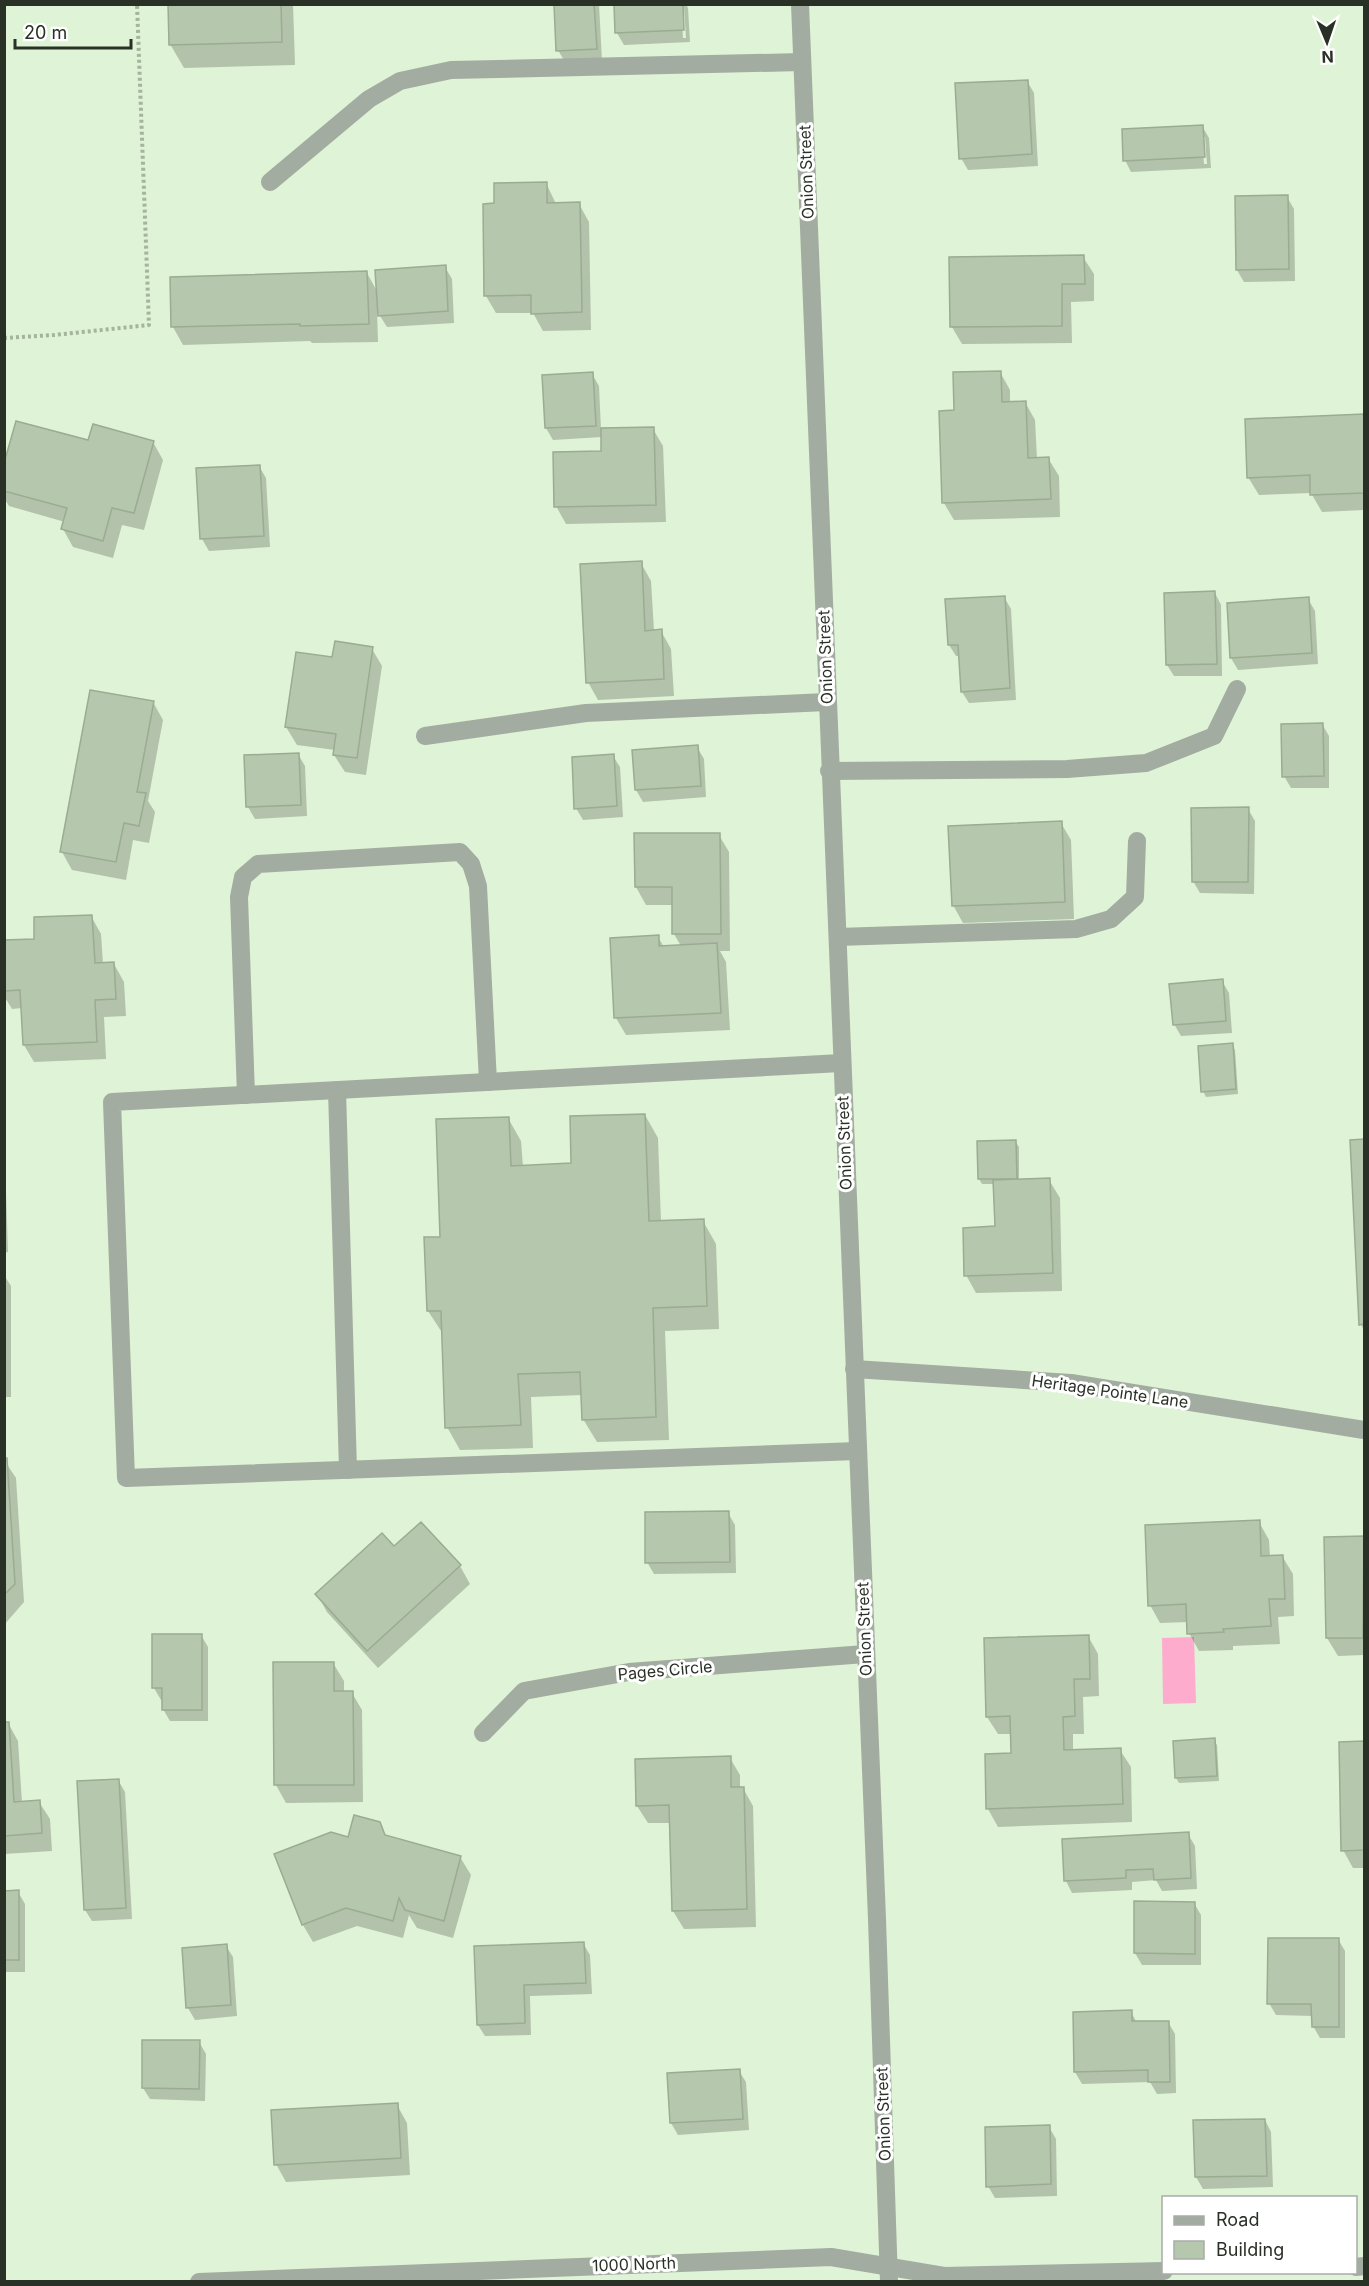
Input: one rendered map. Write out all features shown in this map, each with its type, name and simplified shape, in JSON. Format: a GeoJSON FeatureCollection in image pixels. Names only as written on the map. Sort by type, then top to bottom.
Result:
{"type":"FeatureCollection","features":[{"type":"Feature","properties":{"kind":"street","name":"Onion Street"},"geometry":{"type":"LineString","coordinates":[[800,4],[889,2275]]}},
{"type":"Feature","properties":{"kind":"street"},"geometry":{"type":"LineString","coordinates":[[270,182],[369,99],[400,81],[451,70],[802,62]]}},
{"type":"Feature","properties":{"kind":"street"},"geometry":{"type":"LineString","coordinates":[[829,771],[1066,769],[1146,763],[1214,736],[1237,689]]}},
{"type":"Feature","properties":{"kind":"street"},"geometry":{"type":"LineString","coordinates":[[425,736],[586,713],[826,702]]}},
{"type":"Feature","properties":{"kind":"street"},"geometry":{"type":"LineString","coordinates":[[838,937],[1076,929],[1111,919],[1135,897],[1137,841]]}},
{"type":"Feature","properties":{"kind":"street"},"geometry":{"type":"LineString","coordinates":[[246,1095],[239,897],[243,877],[258,864],[460,852],[471,864],[478,886],[488,1082]]}},
{"type":"Feature","properties":{"kind":"street"},"geometry":{"type":"LineString","coordinates":[[841,1063],[112,1102],[126,1478],[857,1451]]}},
{"type":"Feature","properties":{"kind":"street"},"geometry":{"type":"LineString","coordinates":[[337,1090],[348,1470]]}},
{"type":"Feature","properties":{"kind":"street","name":"Heritage Pointe Lane"},"geometry":{"type":"LineString","coordinates":[[854,1369],[1071,1383],[1365,1430]]}},
{"type":"Feature","properties":{"kind":"street","name":"Pages Circle"},"geometry":{"type":"LineString","coordinates":[[483,1733],[524,1691],[629,1672],[865,1654]]}},
{"type":"Feature","properties":{"kind":"street","name":"1000 North"},"geometry":{"type":"LineString","coordinates":[[199,2282],[831,2257],[889,2275],[1162,2271]]}},
{"type":"Feature","properties":{"kind":"path"},"geometry":{"type":"LineString","coordinates":[[4,338],[149,325],[136,4]]}},
{"type":"Feature","properties":{"kind":"shaded area"},"geometry":{"type":"Polygon","coordinates":[[[1194,1637],[1196,1703],[1163,1704],[1162,1638],[1194,1637]]]}},
{"type":"Feature","properties":{"kind":"building"},"geometry":{"type":"Polygon","coordinates":[[[168,4],[281,4],[282,42],[169,45],[168,4]]]}},
{"type":"Feature","properties":{"kind":"building"},"geometry":{"type":"Polygon","coordinates":[[[554,4],[594,4],[597,49],[556,51],[554,4]]]}},
{"type":"Feature","properties":{"kind":"building"},"geometry":{"type":"Polygon","coordinates":[[[614,4],[683,4],[684,30],[615,33],[614,4]]]}},
{"type":"Feature","properties":{"kind":"building"},"geometry":{"type":"Polygon","coordinates":[[[1028,80],[1032,154],[959,159],[955,83],[1028,80]]]}},
{"type":"Feature","properties":{"kind":"building"},"geometry":{"type":"Polygon","coordinates":[[[1203,125],[1205,157],[1123,161],[1122,129],[1203,125]]]}},
{"type":"Feature","properties":{"kind":"building"},"geometry":{"type":"Polygon","coordinates":[[[547,182],[547,203],[580,202],[582,312],[531,314],[531,295],[484,296],[483,204],[494,203],[494,183],[547,182]]]}},
{"type":"Feature","properties":{"kind":"building"},"geometry":{"type":"Polygon","coordinates":[[[1288,195],[1289,269],[1236,270],[1235,196],[1288,195]]]}},
{"type":"Feature","properties":{"kind":"building"},"geometry":{"type":"Polygon","coordinates":[[[1084,255],[1085,284],[1062,284],[1062,326],[950,327],[949,257],[1084,255]]]}},
{"type":"Feature","properties":{"kind":"building"},"geometry":{"type":"Polygon","coordinates":[[[446,265],[448,311],[378,316],[375,270],[446,265]]]}},
{"type":"Feature","properties":{"kind":"building"},"geometry":{"type":"Polygon","coordinates":[[[367,271],[369,324],[171,327],[170,277],[367,271]]]}},
{"type":"Feature","properties":{"kind":"building"},"geometry":{"type":"Polygon","coordinates":[[[1001,371],[1002,402],[1026,401],[1028,458],[1049,457],[1051,499],[942,503],[939,411],[954,410],[953,372],[1001,371]]]}},
{"type":"Feature","properties":{"kind":"building"},"geometry":{"type":"Polygon","coordinates":[[[593,372],[596,426],[545,428],[542,375],[593,372]]]}},
{"type":"Feature","properties":{"kind":"building"},"geometry":{"type":"Polygon","coordinates":[[[1364,414],[1364,493],[1310,495],[1310,475],[1247,478],[1245,419],[1364,414]]]}},
{"type":"Feature","properties":{"kind":"building"},"geometry":{"type":"Polygon","coordinates":[[[16,421],[88,440],[93,424],[154,441],[134,513],[112,508],[103,541],[61,529],[67,508],[4,491],[4,463],[16,421]]]}},
{"type":"Feature","properties":{"kind":"building"},"geometry":{"type":"Polygon","coordinates":[[[654,427],[656,505],[554,507],[553,452],[601,451],[601,428],[654,427]]]}},
{"type":"Feature","properties":{"kind":"building"},"geometry":{"type":"Polygon","coordinates":[[[260,465],[264,536],[200,539],[196,468],[260,465]]]}},
{"type":"Feature","properties":{"kind":"building"},"geometry":{"type":"Polygon","coordinates":[[[642,561],[645,631],[662,629],[664,679],[586,683],[580,564],[642,561]]]}},
{"type":"Feature","properties":{"kind":"building"},"geometry":{"type":"Polygon","coordinates":[[[1215,591],[1217,664],[1166,665],[1164,593],[1215,591]]]}},
{"type":"Feature","properties":{"kind":"building"},"geometry":{"type":"Polygon","coordinates":[[[1005,596],[1010,688],[961,692],[958,645],[948,645],[945,599],[1005,596]]]}},
{"type":"Feature","properties":{"kind":"building"},"geometry":{"type":"Polygon","coordinates":[[[1309,597],[1312,653],[1230,658],[1227,603],[1309,597]]]}},
{"type":"Feature","properties":{"kind":"building"},"geometry":{"type":"Polygon","coordinates":[[[335,641],[373,647],[357,758],[333,755],[336,734],[285,727],[296,652],[332,657],[335,641]]]}},
{"type":"Feature","properties":{"kind":"building"},"geometry":{"type":"Polygon","coordinates":[[[90,690],[154,701],[137,792],[146,793],[139,826],[124,823],[116,862],[60,852],[90,690]]]}},
{"type":"Feature","properties":{"kind":"building"},"geometry":{"type":"Polygon","coordinates":[[[1323,723],[1324,776],[1282,777],[1281,724],[1323,723]]]}},
{"type":"Feature","properties":{"kind":"building"},"geometry":{"type":"Polygon","coordinates":[[[698,745],[701,786],[635,790],[632,750],[698,745]]]}},
{"type":"Feature","properties":{"kind":"building"},"geometry":{"type":"Polygon","coordinates":[[[299,753],[301,805],[246,807],[244,755],[299,753]]]}},
{"type":"Feature","properties":{"kind":"building"},"geometry":{"type":"Polygon","coordinates":[[[614,754],[617,806],[574,809],[572,757],[614,754]]]}},
{"type":"Feature","properties":{"kind":"building"},"geometry":{"type":"Polygon","coordinates":[[[1249,807],[1248,882],[1192,882],[1191,808],[1249,807]]]}},
{"type":"Feature","properties":{"kind":"building"},"geometry":{"type":"Polygon","coordinates":[[[1062,821],[1065,902],[952,906],[948,826],[1062,821]]]}},
{"type":"Feature","properties":{"kind":"building"},"geometry":{"type":"Polygon","coordinates":[[[634,833],[720,833],[721,934],[672,934],[672,887],[635,887],[634,833]]]}},
{"type":"Feature","properties":{"kind":"building"},"geometry":{"type":"Polygon","coordinates":[[[92,915],[95,963],[114,962],[116,999],[95,1000],[97,1042],[23,1045],[20,990],[4,991],[4,940],[34,939],[34,917],[92,915]]]}},
{"type":"Feature","properties":{"kind":"building"},"geometry":{"type":"Polygon","coordinates":[[[659,935],[659,946],[717,943],[721,1013],[614,1018],[610,938],[659,935]]]}},
{"type":"Feature","properties":{"kind":"building"},"geometry":{"type":"Polygon","coordinates":[[[1223,979],[1226,1021],[1173,1025],[1169,984],[1223,979]]]}},
{"type":"Feature","properties":{"kind":"building"},"geometry":{"type":"Polygon","coordinates":[[[1233,1043],[1236,1089],[1201,1092],[1198,1046],[1233,1043]]]}},
{"type":"Feature","properties":{"kind":"building"},"geometry":{"type":"Polygon","coordinates":[[[645,1114],[649,1221],[704,1219],[707,1306],[653,1308],[656,1417],[582,1420],[580,1372],[518,1374],[521,1425],[445,1428],[441,1311],[427,1311],[424,1237],[440,1237],[436,1119],[509,1117],[511,1166],[571,1163],[570,1116],[645,1114]]]}},
{"type":"Feature","properties":{"kind":"building"},"geometry":{"type":"Polygon","coordinates":[[[1364,1139],[1364,1324],[1359,1325],[1350,1140],[1364,1139]]]}},
{"type":"Feature","properties":{"kind":"building"},"geometry":{"type":"Polygon","coordinates":[[[1016,1140],[1017,1179],[978,1179],[977,1141],[1016,1140]]]}},
{"type":"Feature","properties":{"kind":"building"},"geometry":{"type":"Polygon","coordinates":[[[1050,1178],[1053,1273],[964,1276],[963,1228],[995,1226],[993,1180],[1050,1178]]]}},
{"type":"Feature","properties":{"kind":"building"},"geometry":{"type":"Polygon","coordinates":[[[4,1458],[7,1458],[15,1584],[4,1595],[4,1458]]]}},
{"type":"Feature","properties":{"kind":"building"},"geometry":{"type":"Polygon","coordinates":[[[729,1511],[730,1562],[645,1563],[645,1512],[729,1511]]]}},
{"type":"Feature","properties":{"kind":"building"},"geometry":{"type":"Polygon","coordinates":[[[1260,1520],[1261,1556],[1283,1555],[1285,1599],[1269,1599],[1271,1626],[1187,1634],[1186,1604],[1148,1606],[1145,1525],[1260,1520]]]}},
{"type":"Feature","properties":{"kind":"building"},"geometry":{"type":"Polygon","coordinates":[[[421,1522],[461,1565],[367,1651],[315,1594],[382,1533],[394,1546],[421,1522]]]}},
{"type":"Feature","properties":{"kind":"building"},"geometry":{"type":"Polygon","coordinates":[[[1364,1536],[1363,1638],[1326,1638],[1324,1537],[1364,1536]]]}},
{"type":"Feature","properties":{"kind":"building"},"geometry":{"type":"Polygon","coordinates":[[[152,1634],[202,1634],[202,1710],[162,1710],[162,1688],[152,1688],[152,1634]]]}},
{"type":"Feature","properties":{"kind":"building"},"geometry":{"type":"Polygon","coordinates":[[[1089,1635],[1090,1679],[1074,1679],[1075,1716],[1063,1717],[1064,1750],[1121,1748],[1123,1804],[986,1809],[985,1754],[1011,1753],[1010,1716],[986,1717],[984,1638],[1089,1635]]]}},
{"type":"Feature","properties":{"kind":"building"},"geometry":{"type":"Polygon","coordinates":[[[273,1662],[334,1662],[334,1691],[353,1691],[354,1785],[274,1785],[273,1662]]]}},
{"type":"Feature","properties":{"kind":"building"},"geometry":{"type":"Polygon","coordinates":[[[4,1722],[9,1722],[14,1802],[40,1800],[42,1833],[4,1836],[4,1722]]]}},
{"type":"Feature","properties":{"kind":"building"},"geometry":{"type":"Polygon","coordinates":[[[1215,1738],[1217,1776],[1175,1778],[1173,1741],[1215,1738]]]}},
{"type":"Feature","properties":{"kind":"building"},"geometry":{"type":"Polygon","coordinates":[[[1364,1741],[1364,1850],[1341,1851],[1339,1742],[1364,1741]]]}},
{"type":"Feature","properties":{"kind":"building"},"geometry":{"type":"Polygon","coordinates":[[[731,1756],[731,1787],[744,1787],[747,1909],[672,1911],[669,1805],[636,1806],[635,1759],[731,1756]]]}},
{"type":"Feature","properties":{"kind":"building"},"geometry":{"type":"Polygon","coordinates":[[[119,1779],[126,1908],[84,1910],[77,1781],[119,1779]]]}},
{"type":"Feature","properties":{"kind":"building"},"geometry":{"type":"Polygon","coordinates":[[[354,1815],[380,1822],[385,1835],[461,1856],[444,1921],[405,1910],[399,1898],[393,1921],[346,1908],[302,1925],[274,1854],[331,1832],[348,1837],[354,1815]]]}},
{"type":"Feature","properties":{"kind":"building"},"geometry":{"type":"Polygon","coordinates":[[[1189,1832],[1191,1878],[1154,1880],[1153,1869],[1126,1870],[1126,1878],[1064,1881],[1062,1839],[1189,1832]]]}},
{"type":"Feature","properties":{"kind":"building"},"geometry":{"type":"Polygon","coordinates":[[[19,1890],[19,1960],[4,1960],[4,1891],[19,1890]]]}},
{"type":"Feature","properties":{"kind":"building"},"geometry":{"type":"Polygon","coordinates":[[[1134,1901],[1195,1902],[1195,1954],[1134,1953],[1134,1901]]]}},
{"type":"Feature","properties":{"kind":"building"},"geometry":{"type":"Polygon","coordinates":[[[1268,1938],[1339,1938],[1339,2027],[1312,2027],[1311,2004],[1267,2004],[1268,1938]]]}},
{"type":"Feature","properties":{"kind":"building"},"geometry":{"type":"Polygon","coordinates":[[[584,1942],[586,1983],[524,1985],[525,2023],[477,2025],[474,1946],[584,1942]]]}},
{"type":"Feature","properties":{"kind":"building"},"geometry":{"type":"Polygon","coordinates":[[[227,1944],[231,2005],[186,2008],[182,1948],[227,1944]]]}},
{"type":"Feature","properties":{"kind":"building"},"geometry":{"type":"Polygon","coordinates":[[[1132,2010],[1132,2021],[1169,2021],[1170,2082],[1148,2082],[1148,2070],[1074,2072],[1073,2012],[1132,2010]]]}},
{"type":"Feature","properties":{"kind":"building"},"geometry":{"type":"Polygon","coordinates":[[[142,2040],[200,2040],[199,2089],[142,2088],[142,2040]]]}},
{"type":"Feature","properties":{"kind":"building"},"geometry":{"type":"Polygon","coordinates":[[[740,2069],[743,2119],[670,2123],[667,2073],[740,2069]]]}},
{"type":"Feature","properties":{"kind":"building"},"geometry":{"type":"Polygon","coordinates":[[[398,2103],[401,2158],[274,2165],[271,2110],[398,2103]]]}},
{"type":"Feature","properties":{"kind":"building"},"geometry":{"type":"Polygon","coordinates":[[[1265,2119],[1267,2176],[1195,2177],[1193,2120],[1265,2119]]]}},
{"type":"Feature","properties":{"kind":"building"},"geometry":{"type":"Polygon","coordinates":[[[1050,2125],[1051,2184],[986,2187],[985,2127],[1050,2125]]]}}]}
